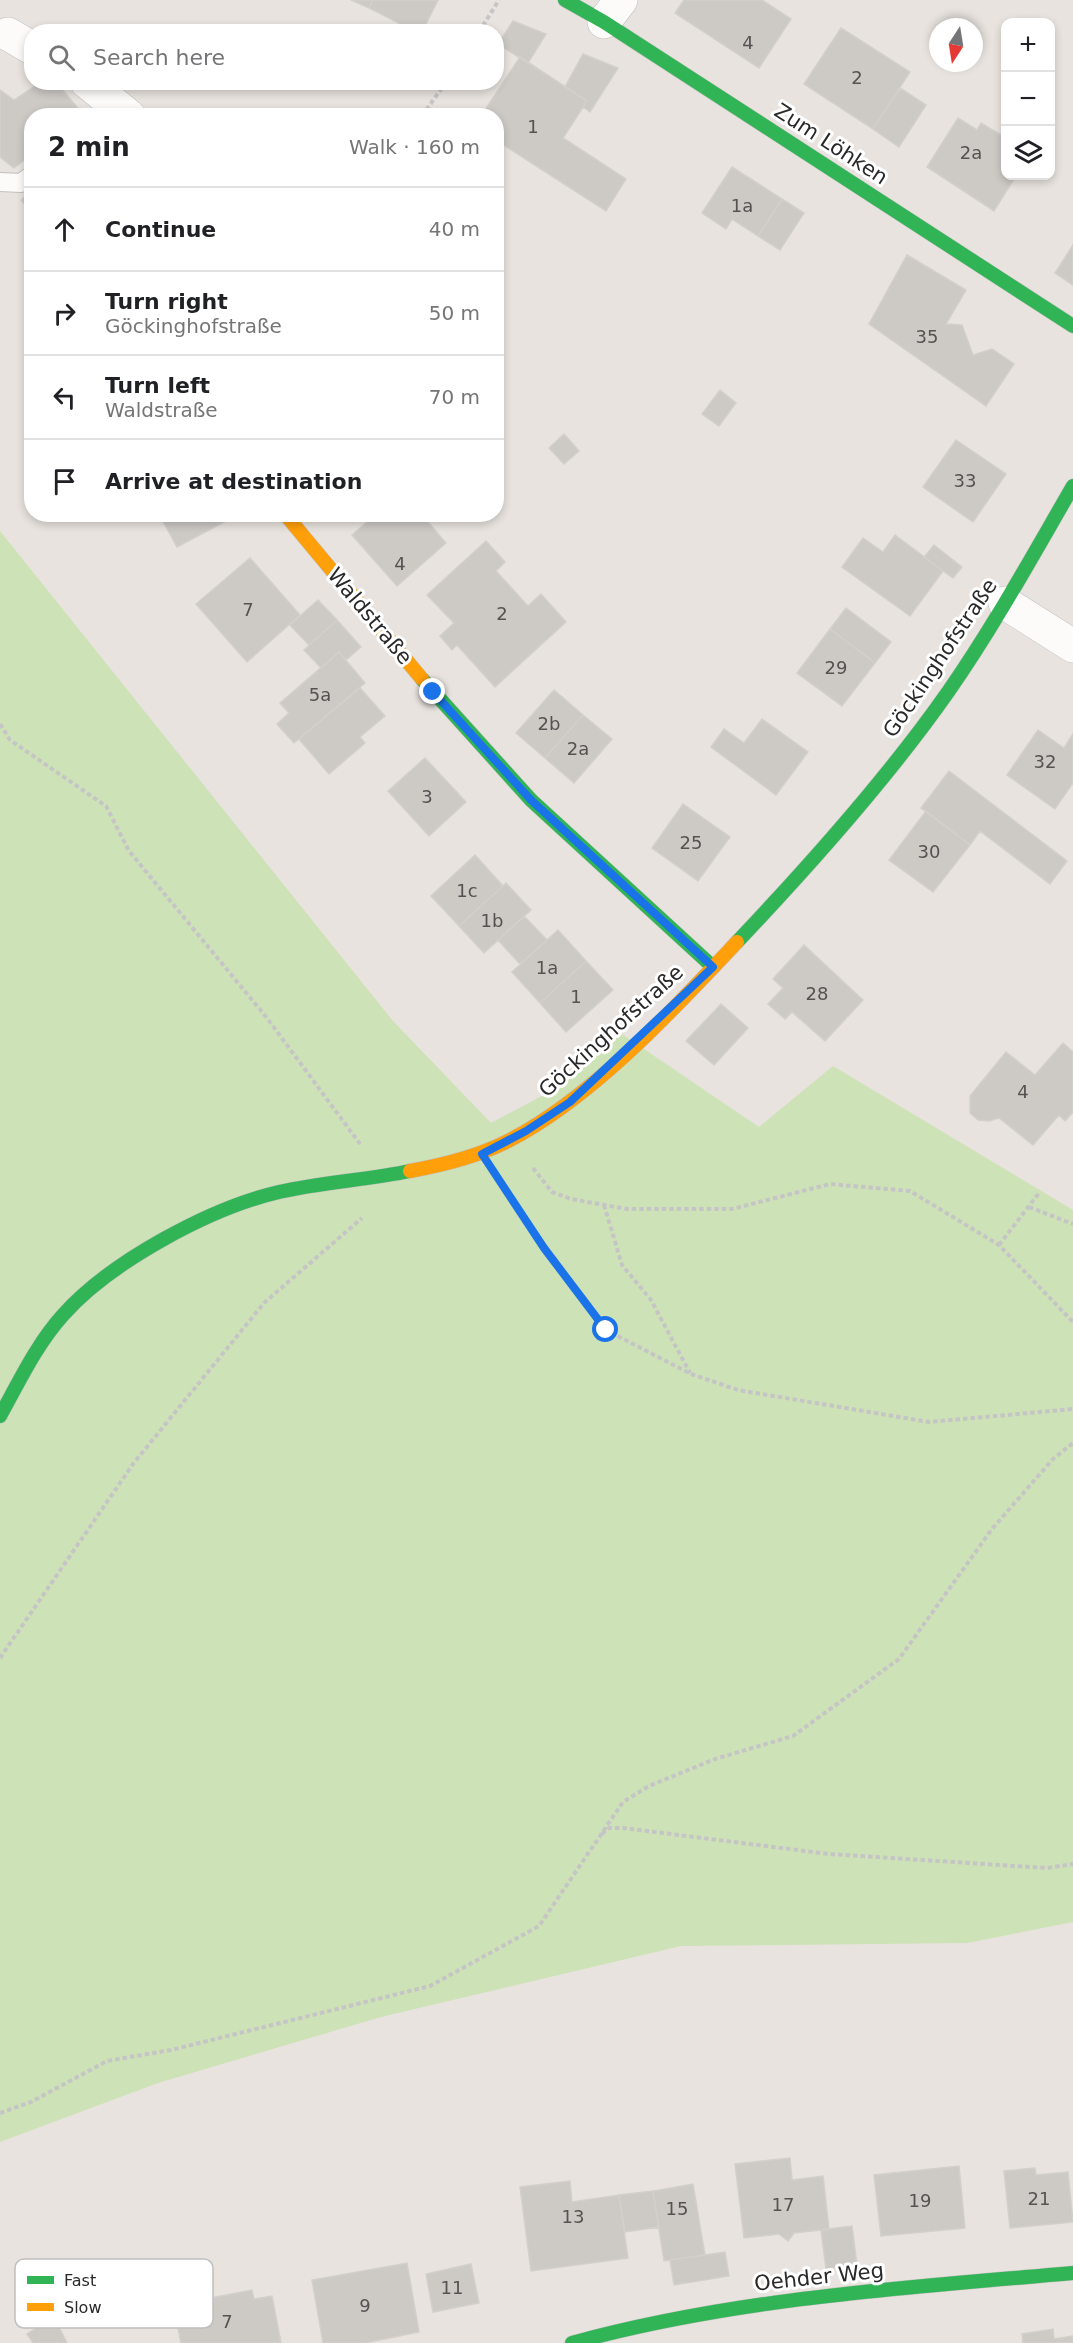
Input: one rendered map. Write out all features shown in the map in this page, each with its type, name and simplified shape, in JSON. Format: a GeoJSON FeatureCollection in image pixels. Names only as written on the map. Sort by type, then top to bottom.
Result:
{"type":"FeatureCollection","features":[{"type":"Feature","properties":{"kind":"street","name":"Zum Löhken"},"geometry":{"type":"LineString","coordinates":[[565,0],[612,11],[1073,326]]}},
{"type":"Feature","properties":{"kind":"street"},"geometry":{"type":"LineString","coordinates":[[96,90],[116,108]]}},
{"type":"Feature","properties":{"kind":"street","name":"Göckinghofstraße"},"geometry":{"type":"LineString","coordinates":[[0,1416],[60,1318],[84,1293],[119,1267],[205,1221],[268,1195],[433,1168],[482,1154],[526,1131],[570,1102],[713,967],[819,852],[928,720],[1005,603],[1073,486]]}},
{"type":"Feature","properties":{"kind":"street","name":"Waldstraße"},"geometry":{"type":"LineString","coordinates":[[292,522],[447,709],[531,800],[713,967]]}},
{"type":"Feature","properties":{"kind":"street"},"geometry":{"type":"LineString","coordinates":[[1005,603],[1073,646]]}},
{"type":"Feature","properties":{"kind":"street","name":"Oehder Weg"},"geometry":{"type":"LineString","coordinates":[[572,2343],[603,2334],[761,2302],[1073,2273]]}},
{"type":"Feature","properties":{"kind":"lane"},"geometry":{"type":"LineString","coordinates":[[0,182],[21,183],[24,181]]}},
{"type":"Feature","properties":{"kind":"path"},"geometry":{"type":"LineString","coordinates":[[484,24],[499,0]]}},
{"type":"Feature","properties":{"kind":"path"},"geometry":{"type":"LineString","coordinates":[[428,108],[440,90]]}},
{"type":"Feature","properties":{"kind":"path"},"geometry":{"type":"LineString","coordinates":[[0,724],[10,740],[106,806],[129,851],[267,1018],[383,1176]]}},
{"type":"Feature","properties":{"kind":"path"},"geometry":{"type":"LineString","coordinates":[[482,1154],[544,1248],[606,1330],[691,1374],[738,1390],[929,1422],[1073,1409]]}},
{"type":"Feature","properties":{"kind":"path"},"geometry":{"type":"LineString","coordinates":[[552,1192],[571,1199],[627,1209],[732,1209],[830,1184],[910,1191],[999,1245],[1073,1322]]}},
{"type":"Feature","properties":{"kind":"path"},"geometry":{"type":"LineString","coordinates":[[999,1245],[1039,1193]]}},
{"type":"Feature","properties":{"kind":"path"},"geometry":{"type":"LineString","coordinates":[[604,1205],[622,1265],[651,1300],[691,1374]]}},
{"type":"Feature","properties":{"kind":"path"},"geometry":{"type":"LineString","coordinates":[[1029,1207],[1073,1224]]}},
{"type":"Feature","properties":{"kind":"path"},"geometry":{"type":"LineString","coordinates":[[0,1658],[133,1464],[264,1303],[361,1219],[372,1214]]}},
{"type":"Feature","properties":{"kind":"path"},"geometry":{"type":"LineString","coordinates":[[0,2113],[31,2102],[107,2061],[171,2050],[430,1986],[539,1926],[623,1802],[649,1786],[715,1759],[793,1736],[898,1659],[992,1529],[1053,1459],[1073,1443]]}},
{"type":"Feature","properties":{"kind":"path"},"geometry":{"type":"LineString","coordinates":[[597,1838],[609,1828],[623,1828],[829,1854],[1047,1868],[1073,1864]]}},
{"type":"Feature","properties":{"kind":"green space"},"geometry":{"type":"Polygon","coordinates":[[[0,531],[393,1021],[491,1123],[564,1084],[619,1032],[759,1127],[833,1066],[1073,1210],[1073,1922],[967,1943],[681,1946],[381,2017],[158,2083],[0,2142],[0,531]]]}},
{"type":"Feature","properties":{"kind":"building"},"geometry":{"type":"Polygon","coordinates":[[[351,0],[373,0],[369,8],[351,0]]]}},
{"type":"Feature","properties":{"kind":"building"},"geometry":{"type":"Polygon","coordinates":[[[373,0],[438,0],[426,24],[400,24],[369,8],[373,0]]]}},
{"type":"Feature","properties":{"kind":"building"},"geometry":{"type":"Polygon","coordinates":[[[684,0],[762,0],[791,19],[759,68],[675,13],[684,0]]]}},
{"type":"Feature","properties":{"kind":"building"},"geometry":{"type":"Polygon","coordinates":[[[513,21],[546,34],[528,63],[504,48],[504,35],[513,21]]]}},
{"type":"Feature","properties":{"kind":"building"},"geometry":{"type":"Polygon","coordinates":[[[841,28],[910,72],[873,129],[804,84],[841,28]]]}},
{"type":"Feature","properties":{"kind":"building"},"geometry":{"type":"Polygon","coordinates":[[[583,54],[618,68],[590,112],[583,107],[587,101],[565,87],[583,54]]]}},
{"type":"Feature","properties":{"kind":"building"},"geometry":{"type":"Polygon","coordinates":[[[520,57],[587,101],[563,138],[626,179],[606,211],[504,145],[504,108],[486,108],[498,90],[504,90],[504,81],[520,57]]]}},
{"type":"Feature","properties":{"kind":"building"},"geometry":{"type":"Polygon","coordinates":[[[900,88],[926,105],[899,147],[873,129],[900,88]]]}},
{"type":"Feature","properties":{"kind":"building"},"geometry":{"type":"Polygon","coordinates":[[[0,90],[14,100],[29,90],[63,90],[78,108],[24,108],[24,160],[14,168],[0,157],[0,90]]]}},
{"type":"Feature","properties":{"kind":"building"},"geometry":{"type":"Polygon","coordinates":[[[958,118],[977,130],[981,123],[1001,135],[1001,180],[1013,180],[994,211],[927,167],[958,118]]]}},
{"type":"Feature","properties":{"kind":"building"},"geometry":{"type":"Polygon","coordinates":[[[732,167],[782,199],[758,236],[732,219],[726,229],[702,213],[732,167]]]}},
{"type":"Feature","properties":{"kind":"building"},"geometry":{"type":"Polygon","coordinates":[[[782,199],[804,213],[780,250],[758,236],[782,199]]]}},
{"type":"Feature","properties":{"kind":"building"},"geometry":{"type":"Polygon","coordinates":[[[1073,245],[1073,285],[1055,273],[1073,245]]]}},
{"type":"Feature","properties":{"kind":"building"},"geometry":{"type":"Polygon","coordinates":[[[907,255],[966,290],[946,324],[962,325],[973,355],[992,349],[1014,364],[986,406],[869,324],[907,255]]]}},
{"type":"Feature","properties":{"kind":"building"},"geometry":{"type":"Polygon","coordinates":[[[720,390],[736,403],[719,426],[702,414],[720,390]]]}},
{"type":"Feature","properties":{"kind":"building"},"geometry":{"type":"Polygon","coordinates":[[[564,434],[579,451],[564,464],[549,448],[564,434]]]}},
{"type":"Feature","properties":{"kind":"building"},"geometry":{"type":"Polygon","coordinates":[[[956,440],[1006,474],[973,522],[923,487],[956,440]]]}},
{"type":"Feature","properties":{"kind":"building"},"geometry":{"type":"Polygon","coordinates":[[[163,522],[224,522],[177,547],[163,522]]]}},
{"type":"Feature","properties":{"kind":"building"},"geometry":{"type":"Polygon","coordinates":[[[367,522],[428,522],[446,543],[397,586],[352,535],[367,522]]]}},
{"type":"Feature","properties":{"kind":"building"},"geometry":{"type":"Polygon","coordinates":[[[895,535],[943,571],[910,616],[842,567],[863,538],[883,552],[895,535]]]}},
{"type":"Feature","properties":{"kind":"building"},"geometry":{"type":"Polygon","coordinates":[[[486,541],[505,562],[496,571],[528,606],[541,594],[566,622],[495,687],[457,645],[452,650],[440,636],[454,623],[427,595],[486,541]]]}},
{"type":"Feature","properties":{"kind":"building"},"geometry":{"type":"Polygon","coordinates":[[[934,545],[962,567],[953,578],[924,557],[934,545]]]}},
{"type":"Feature","properties":{"kind":"building"},"geometry":{"type":"Polygon","coordinates":[[[250,558],[300,615],[247,662],[196,604],[250,558]]]}},
{"type":"Feature","properties":{"kind":"building"},"geometry":{"type":"Polygon","coordinates":[[[318,600],[337,620],[309,645],[290,625],[318,600]]]}},
{"type":"Feature","properties":{"kind":"building"},"geometry":{"type":"Polygon","coordinates":[[[846,608],[891,642],[875,663],[830,629],[846,608]]]}},
{"type":"Feature","properties":{"kind":"building"},"geometry":{"type":"Polygon","coordinates":[[[337,620],[361,647],[346,660],[339,652],[321,668],[304,650],[337,620]]]}},
{"type":"Feature","properties":{"kind":"building"},"geometry":{"type":"Polygon","coordinates":[[[830,629],[875,663],[842,706],[797,673],[830,629]]]}},
{"type":"Feature","properties":{"kind":"building"},"geometry":{"type":"Polygon","coordinates":[[[339,652],[365,683],[294,743],[277,724],[289,713],[280,703],[339,652]]]}},
{"type":"Feature","properties":{"kind":"building"},"geometry":{"type":"Polygon","coordinates":[[[360,688],[385,716],[360,737],[365,743],[329,774],[299,739],[360,688]]]}},
{"type":"Feature","properties":{"kind":"building"},"geometry":{"type":"Polygon","coordinates":[[[554,690],[583,715],[545,758],[516,733],[554,690]]]}},
{"type":"Feature","properties":{"kind":"building"},"geometry":{"type":"Polygon","coordinates":[[[583,715],[612,739],[574,783],[545,758],[583,715]]]}},
{"type":"Feature","properties":{"kind":"building"},"geometry":{"type":"Polygon","coordinates":[[[762,719],[808,752],[776,795],[711,747],[724,729],[744,743],[762,719]]]}},
{"type":"Feature","properties":{"kind":"building"},"geometry":{"type":"Polygon","coordinates":[[[1038,730],[1064,748],[1073,734],[1073,783],[1055,809],[1007,775],[1038,730]]]}},
{"type":"Feature","properties":{"kind":"building"},"geometry":{"type":"Polygon","coordinates":[[[425,758],[466,802],[429,836],[388,791],[425,758]]]}},
{"type":"Feature","properties":{"kind":"building"},"geometry":{"type":"Polygon","coordinates":[[[949,771],[1067,861],[1050,884],[980,831],[970,845],[921,808],[949,771]]]}},
{"type":"Feature","properties":{"kind":"building"},"geometry":{"type":"Polygon","coordinates":[[[683,804],[730,837],[698,881],[652,848],[683,804]]]}},
{"type":"Feature","properties":{"kind":"building"},"geometry":{"type":"Polygon","coordinates":[[[926,811],[970,845],[933,892],[889,860],[926,811]]]}},
{"type":"Feature","properties":{"kind":"building"},"geometry":{"type":"Polygon","coordinates":[[[475,855],[503,886],[459,926],[431,896],[475,855]]]}},
{"type":"Feature","properties":{"kind":"building"},"geometry":{"type":"Polygon","coordinates":[[[506,883],[531,910],[484,953],[459,926],[506,883]]]}},
{"type":"Feature","properties":{"kind":"building"},"geometry":{"type":"Polygon","coordinates":[[[524,916],[547,940],[520,964],[498,940],[524,916]]]}},
{"type":"Feature","properties":{"kind":"building"},"geometry":{"type":"Polygon","coordinates":[[[558,930],[586,961],[540,1003],[512,972],[558,930]]]}},
{"type":"Feature","properties":{"kind":"building"},"geometry":{"type":"Polygon","coordinates":[[[804,945],[863,1000],[825,1041],[792,1012],[785,1019],[768,1004],[783,988],[773,979],[804,945]]]}},
{"type":"Feature","properties":{"kind":"building"},"geometry":{"type":"Polygon","coordinates":[[[586,961],[613,990],[566,1032],[540,1003],[586,961]]]}},
{"type":"Feature","properties":{"kind":"building"},"geometry":{"type":"Polygon","coordinates":[[[721,1004],[748,1028],[714,1065],[686,1041],[721,1004]]]}},
{"type":"Feature","properties":{"kind":"building"},"geometry":{"type":"Polygon","coordinates":[[[1063,1043],[1073,1052],[1073,1112],[1065,1121],[1059,1115],[1033,1145],[999,1118],[989,1121],[978,1120],[970,1113],[970,1096],[1006,1052],[1035,1075],[1063,1043]]]}},
{"type":"Feature","properties":{"kind":"building"},"geometry":{"type":"Polygon","coordinates":[[[790,2158],[792,2180],[823,2176],[829,2229],[794,2233],[788,2241],[779,2234],[744,2238],[735,2164],[790,2158]]]}},
{"type":"Feature","properties":{"kind":"building"},"geometry":{"type":"Polygon","coordinates":[[[959,2166],[965,2228],[881,2236],[874,2175],[959,2166]]]}},
{"type":"Feature","properties":{"kind":"building"},"geometry":{"type":"Polygon","coordinates":[[[1035,2168],[1036,2175],[1068,2172],[1073,2222],[1010,2228],[1004,2171],[1035,2168]]]}},
{"type":"Feature","properties":{"kind":"building"},"geometry":{"type":"Polygon","coordinates":[[[570,2181],[572,2202],[619,2195],[628,2258],[531,2271],[520,2187],[570,2181]]]}},
{"type":"Feature","properties":{"kind":"building"},"geometry":{"type":"Polygon","coordinates":[[[693,2184],[705,2255],[664,2261],[653,2191],[693,2184]]]}},
{"type":"Feature","properties":{"kind":"building"},"geometry":{"type":"Polygon","coordinates":[[[653,2191],[659,2227],[625,2232],[619,2195],[653,2191]]]}},
{"type":"Feature","properties":{"kind":"building"},"geometry":{"type":"Polygon","coordinates":[[[852,2226],[857,2265],[826,2269],[821,2230],[852,2226]]]}},
{"type":"Feature","properties":{"kind":"building"},"geometry":{"type":"Polygon","coordinates":[[[725,2252],[729,2276],[674,2285],[670,2260],[725,2252]]]}},
{"type":"Feature","properties":{"kind":"building"},"geometry":{"type":"Polygon","coordinates":[[[407,2263],[419,2332],[365,2343],[323,2343],[312,2280],[407,2263]]]}},
{"type":"Feature","properties":{"kind":"building"},"geometry":{"type":"Polygon","coordinates":[[[471,2264],[479,2303],[433,2312],[426,2274],[471,2264]]]}},
{"type":"Feature","properties":{"kind":"building"},"geometry":{"type":"Polygon","coordinates":[[[252,2290],[254,2299],[272,2296],[281,2343],[181,2343],[178,2328],[213,2328],[213,2298],[252,2290]]]}},
{"type":"Feature","properties":{"kind":"building"},"geometry":{"type":"Polygon","coordinates":[[[37,2328],[60,2328],[67,2343],[33,2343],[27,2334],[37,2328]]]}},
{"type":"Feature","properties":{"kind":"building"},"geometry":{"type":"Polygon","coordinates":[[[1053,2329],[1054,2339],[1073,2336],[1073,2343],[1023,2343],[1022,2334],[1053,2329]]]}},
{"type":"Feature","properties":{"kind":"traffic: fast"},"geometry":{"type":"LineString","coordinates":[[565,0],[604,22],[1073,326]]}},
{"type":"Feature","properties":{"kind":"traffic: fast"},"geometry":{"type":"LineString","coordinates":[[737,942],[847,821],[924,725],[981,642],[1073,486]]}},
{"type":"Feature","properties":{"kind":"traffic: fast"},"geometry":{"type":"LineString","coordinates":[[422,679],[531,800],[713,967]]}},
{"type":"Feature","properties":{"kind":"traffic: fast"},"geometry":{"type":"LineString","coordinates":[[0,1416],[36,1351],[63,1315],[83,1295],[134,1257],[193,1224],[252,1200],[279,1192],[410,1171]]}},
{"type":"Feature","properties":{"kind":"traffic: fast"},"geometry":{"type":"LineString","coordinates":[[572,2343],[696,2315],[758,2305],[883,2290],[1073,2273]]}},
{"type":"Feature","properties":{"kind":"traffic: slow"},"geometry":{"type":"LineString","coordinates":[[292,522],[422,679]]}},
{"type":"Feature","properties":{"kind":"traffic: slow"},"geometry":{"type":"LineString","coordinates":[[410,1171],[459,1160],[495,1147],[569,1103],[629,1052],[737,942]]}},
{"type":"Feature","properties":{"kind":"route"},"geometry":{"type":"LineString","coordinates":[[433,692],[531,800],[713,967],[570,1102],[526,1131],[482,1154],[495,1177],[544,1248],[606,1330]]}}]}
